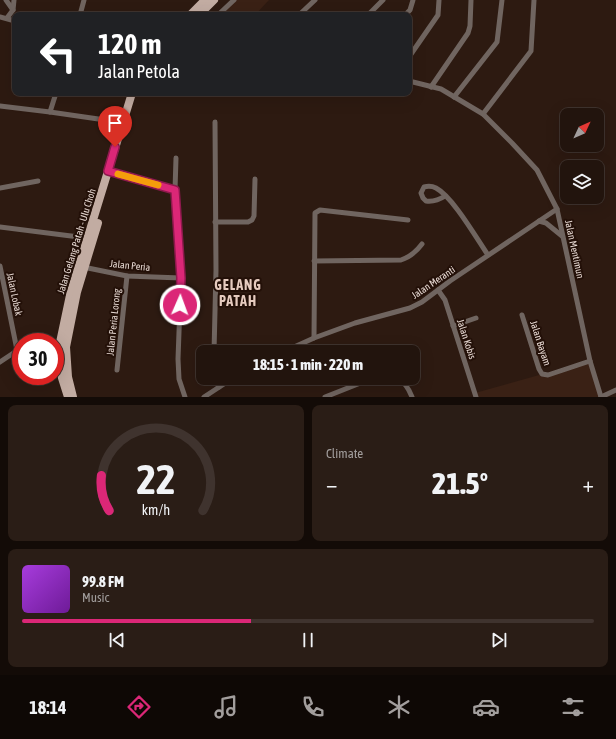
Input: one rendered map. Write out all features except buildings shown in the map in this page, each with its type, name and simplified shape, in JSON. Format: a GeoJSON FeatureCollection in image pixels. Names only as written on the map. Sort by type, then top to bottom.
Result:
{"type":"FeatureCollection","features":[{"type":"Feature","properties":{"kind":"main road"},"geometry":{"type":"LineString","coordinates":[[193,12],[205,0]]}},
{"type":"Feature","properties":{"kind":"main road"},"geometry":{"type":"LineString","coordinates":[[202,12],[214,0]]}},
{"type":"Feature","properties":{"kind":"main road","name":"Jalan Gelang Patah - Ulu Choh"},"geometry":{"type":"LineString","coordinates":[[63,333],[70,295],[81,266],[111,172],[131,96]]}},
{"type":"Feature","properties":{"kind":"main road","name":"Jalan Gelang Patah - Ulu Choh"},"geometry":{"type":"LineString","coordinates":[[124,123],[136,96]]}},
{"type":"Feature","properties":{"kind":"main road","name":"Jalan Gelang Patah - Ulu Choh"},"geometry":{"type":"LineString","coordinates":[[64,362],[73,397]]}},
{"type":"Feature","properties":{"kind":"main road","name":"Jalan Gelang Patah - Ulu Choh"},"geometry":{"type":"LineString","coordinates":[[64,384],[68,397]]}},
{"type":"Feature","properties":{"kind":"street"},"geometry":{"type":"LineString","coordinates":[[6,0],[12,10]]}},
{"type":"Feature","properties":{"kind":"street"},"geometry":{"type":"LineString","coordinates":[[7,18],[12,10],[14,0]]}},
{"type":"Feature","properties":{"kind":"street"},"geometry":{"type":"LineString","coordinates":[[81,12],[84,0]]}},
{"type":"Feature","properties":{"kind":"street"},"geometry":{"type":"LineString","coordinates":[[221,12],[234,0]]}},
{"type":"Feature","properties":{"kind":"street"},"geometry":{"type":"LineString","coordinates":[[302,12],[316,0]]}},
{"type":"Feature","properties":{"kind":"street"},"geometry":{"type":"LineString","coordinates":[[371,12],[383,0]]}},
{"type":"Feature","properties":{"kind":"street"},"geometry":{"type":"LineString","coordinates":[[408,12],[413,0]]}},
{"type":"Feature","properties":{"kind":"street"},"geometry":{"type":"LineString","coordinates":[[412,53],[438,15],[439,0]]}},
{"type":"Feature","properties":{"kind":"street"},"geometry":{"type":"LineString","coordinates":[[431,87],[468,33],[470,26],[471,0]]}},
{"type":"Feature","properties":{"kind":"street"},"geometry":{"type":"LineString","coordinates":[[454,98],[497,42],[502,0]]}},
{"type":"Feature","properties":{"kind":"street"},"geometry":{"type":"LineString","coordinates":[[483,114],[532,51],[534,0]]}},
{"type":"Feature","properties":{"kind":"street"},"geometry":{"type":"LineString","coordinates":[[0,17],[12,20]]}},
{"type":"Feature","properties":{"kind":"street","name":"Jalan Mentimun"},"geometry":{"type":"LineString","coordinates":[[412,82],[441,90],[483,114],[536,170],[557,209],[590,361],[601,397]]}},
{"type":"Feature","properties":{"kind":"street"},"geometry":{"type":"LineString","coordinates":[[50,112],[55,96]]}},
{"type":"Feature","properties":{"kind":"street"},"geometry":{"type":"LineString","coordinates":[[0,106],[124,123]]}},
{"type":"Feature","properties":{"kind":"street"},"geometry":{"type":"LineString","coordinates":[[214,345],[216,270],[215,122]]}},
{"type":"Feature","properties":{"kind":"street"},"geometry":{"type":"LineString","coordinates":[[176,158],[175,190],[181,278],[179,379],[185,397]]}},
{"type":"Feature","properties":{"kind":"street"},"geometry":{"type":"LineString","coordinates":[[111,172],[175,190]]}},
{"type":"Feature","properties":{"kind":"street"},"geometry":{"type":"LineString","coordinates":[[215,222],[243,222],[252,220],[254,216],[255,179]]}},
{"type":"Feature","properties":{"kind":"street"},"geometry":{"type":"LineString","coordinates":[[0,188],[38,181]]}},
{"type":"Feature","properties":{"kind":"street"},"geometry":{"type":"LineString","coordinates":[[445,196],[466,222],[488,255]]}},
{"type":"Feature","properties":{"kind":"street","name":"Jalan Meranti"},"geometry":{"type":"LineString","coordinates":[[298,345],[355,323],[410,308],[557,209]]}},
{"type":"Feature","properties":{"kind":"street"},"geometry":{"type":"LineString","coordinates":[[314,338],[314,215],[318,210],[408,220]]}},
{"type":"Feature","properties":{"kind":"street"},"geometry":{"type":"LineString","coordinates":[[539,221],[546,223],[563,236]]}},
{"type":"Feature","properties":{"kind":"street"},"geometry":{"type":"LineString","coordinates":[[0,227],[79,237]]}},
{"type":"Feature","properties":{"kind":"street"},"geometry":{"type":"LineString","coordinates":[[314,261],[401,260],[416,252],[422,244]]}},
{"type":"Feature","properties":{"kind":"street","name":"Jalan Lobak"},"geometry":{"type":"LineString","coordinates":[[0,266],[15,333]]}},
{"type":"Feature","properties":{"kind":"street","name":"Jalan Peria"},"geometry":{"type":"LineString","coordinates":[[81,266],[127,276],[181,278]]}},
{"type":"Feature","properties":{"kind":"street","name":"Jalan Peria Lorong"},"geometry":{"type":"LineString","coordinates":[[117,370],[127,276]]}},
{"type":"Feature","properties":{"kind":"street","name":"Jalan Kobis"},"geometry":{"type":"LineString","coordinates":[[438,290],[445,300],[475,395]]}},
{"type":"Feature","properties":{"kind":"street","name":"Jalan Bayam"},"geometry":{"type":"LineString","coordinates":[[522,315],[539,369],[542,374],[548,375],[590,361]]}},
{"type":"Feature","properties":{"kind":"street"},"geometry":{"type":"LineString","coordinates":[[453,326],[476,318]]}},
{"type":"Feature","properties":{"kind":"street"},"geometry":{"type":"LineString","coordinates":[[0,362],[12,354]]}},
{"type":"Feature","properties":{"kind":"street"},"geometry":{"type":"LineString","coordinates":[[204,397],[222,385]]}},
{"type":"Feature","properties":{"kind":"street"},"geometry":{"type":"LineString","coordinates":[[324,397],[355,385]]}},
{"type":"Feature","properties":{"kind":"street"},"geometry":{"type":"LineString","coordinates":[[406,385],[412,397]]}},
{"type":"Feature","properties":{"kind":"street"},"geometry":{"type":"LineString","coordinates":[[601,397],[616,390]]}},
{"type":"Feature","properties":{"kind":"shaded area"},"geometry":{"type":"Polygon","coordinates":[[[234,0],[269,0],[258,12],[221,12],[234,0]]]}},
{"type":"Feature","properties":{"kind":"shaded area"},"geometry":{"type":"Polygon","coordinates":[[[589,361],[599,397],[476,397],[475,393],[589,361]]]}},
{"type":"Feature","properties":{"kind":"slow traffic"},"geometry":{"type":"LineString","coordinates":[[118,174],[158,185]]}},
{"type":"Feature","properties":{"kind":"district","name":"GELANG PATAH"},"geometry":{"type":"Point","coordinates":[238,294]}},
{"type":"Feature","properties":{"kind":"route"},"geometry":{"type":"LineString","coordinates":[[115,147],[108,171],[175,190],[181,278],[180,305]]}}]}
